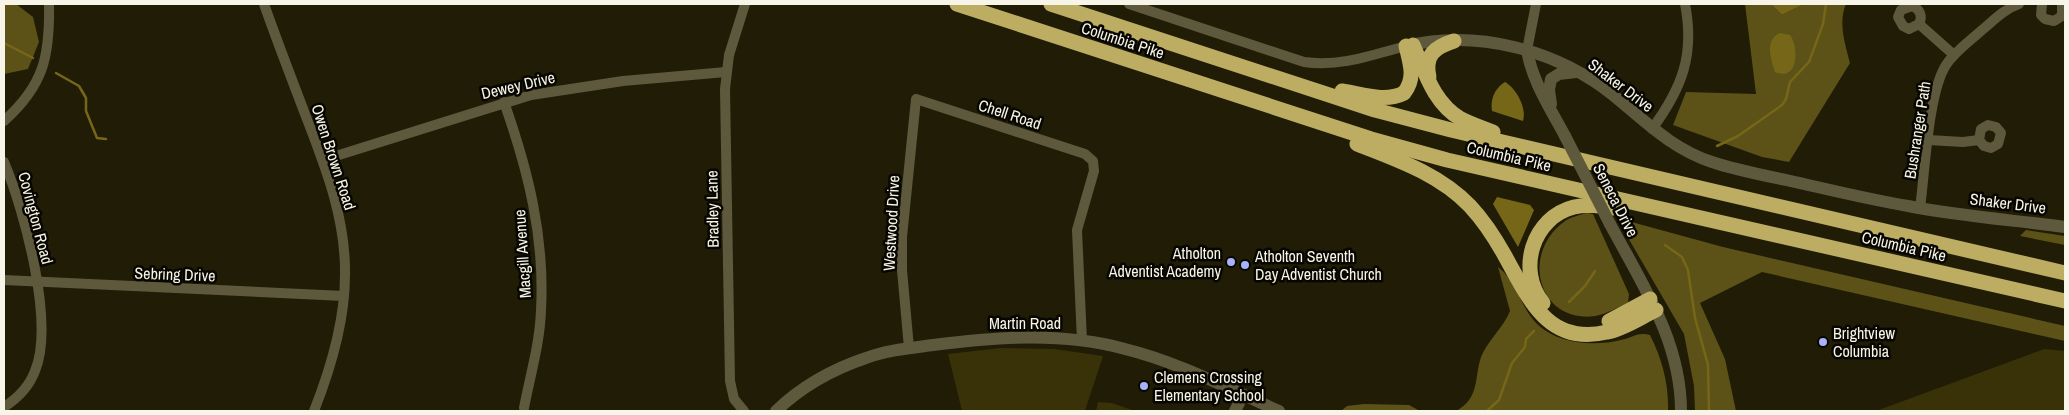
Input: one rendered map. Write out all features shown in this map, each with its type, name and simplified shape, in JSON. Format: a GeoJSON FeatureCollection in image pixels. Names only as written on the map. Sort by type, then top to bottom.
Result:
{"type":"FeatureCollection","features":[{"type":"Feature","properties":{"kind":"highway","name":"Columbia Pike"},"geometry":{"type":"LineString","coordinates":[[957,4],[1371,139],[1447,160],[2065,301]]}},
{"type":"Feature","properties":{"kind":"highway","name":"Columbia Pike"},"geometry":{"type":"LineString","coordinates":[[1050,4],[1375,110],[1534,150],[1986,253],[2065,273]]}},
{"type":"Feature","properties":{"kind":"highway"},"geometry":{"type":"LineString","coordinates":[[1430,86],[1427,68],[1431,54],[1435,49],[1454,41]]}},
{"type":"Feature","properties":{"kind":"highway"},"geometry":{"type":"LineString","coordinates":[[1283,80],[1381,98],[1398,96],[1404,93],[1411,80],[1412,71],[1409,45]]}},
{"type":"Feature","properties":{"kind":"highway"},"geometry":{"type":"LineString","coordinates":[[1409,45],[1430,86],[1442,104],[1460,119],[1534,150]]}},
{"type":"Feature","properties":{"kind":"highway"},"geometry":{"type":"LineString","coordinates":[[1233,94],[1414,167],[1448,187],[1472,208],[1495,238],[1533,306],[1558,328],[1578,334],[1609,332],[1653,305]]}},
{"type":"Feature","properties":{"kind":"highway"},"geometry":{"type":"LineString","coordinates":[[1653,305],[1597,324],[1572,322],[1555,314],[1536,292],[1530,272],[1531,252],[1544,224],[1568,209],[1591,205],[1713,221]]}},
{"type":"Feature","properties":{"kind":"highway"},"geometry":{"type":"LineString","coordinates":[[1986,253],[2065,267]]}},
{"type":"Feature","properties":{"kind":"highway"},"geometry":{"type":"LineString","coordinates":[[1890,261],[2065,309]]}},
{"type":"Feature","properties":{"kind":"street"},"geometry":{"type":"LineString","coordinates":[[4,121],[25,100],[42,72],[49,34],[49,4]]}},
{"type":"Feature","properties":{"kind":"street","name":"Owen Brown Road"},"geometry":{"type":"LineString","coordinates":[[264,4],[323,160],[335,198],[342,234],[345,259],[344,296],[336,346],[314,411]]}},
{"type":"Feature","properties":{"kind":"street","name":"Bradley Lane"},"geometry":{"type":"LineString","coordinates":[[744,411],[734,399],[730,381],[726,72],[745,4]]}},
{"type":"Feature","properties":{"kind":"street","name":"Shaker Drive"},"geometry":{"type":"LineString","coordinates":[[1129,4],[1310,63],[1343,63],[1409,45],[1454,41],[1484,42],[1527,50],[1578,72],[1614,97],[1669,141],[1698,157],[1733,169],[1920,208],[2065,227]]}},
{"type":"Feature","properties":{"kind":"street","name":"Seneca Drive"},"geometry":{"type":"LineString","coordinates":[[1536,4],[1527,50],[1530,65],[1552,112],[1667,332],[1678,369],[1681,411]]}},
{"type":"Feature","properties":{"kind":"street"},"geometry":{"type":"LineString","coordinates":[[1652,129],[1673,100],[1684,73],[1689,40],[1685,4]]}},
{"type":"Feature","properties":{"kind":"street","name":"Bushranger Path"},"geometry":{"type":"LineString","coordinates":[[1920,208],[1938,83],[1954,55],[2004,11],[2019,4]]}},
{"type":"Feature","properties":{"kind":"street"},"geometry":{"type":"LineString","coordinates":[[2040,4],[2041,15],[2045,19],[2054,22],[2062,16],[2062,4]]}},
{"type":"Feature","properties":{"kind":"street"},"geometry":{"type":"LineString","coordinates":[[1919,24],[1954,55]]}},
{"type":"Feature","properties":{"kind":"street","name":"Dewey Drive"},"geometry":{"type":"LineString","coordinates":[[323,160],[531,95],[614,83],[726,72]]}},
{"type":"Feature","properties":{"kind":"street"},"geometry":{"type":"LineString","coordinates":[[1552,112],[1549,90],[1551,79],[1559,74],[1578,72]]}},
{"type":"Feature","properties":{"kind":"street","name":"Chell Road"},"geometry":{"type":"LineString","coordinates":[[916,99],[1085,154],[1093,161],[1094,171],[1077,230],[1082,341]]}},
{"type":"Feature","properties":{"kind":"street","name":"Westwood Drive"},"geometry":{"type":"LineString","coordinates":[[909,348],[902,270],[902,237],[916,99]]}},
{"type":"Feature","properties":{"kind":"street","name":"Macgill Avenue"},"geometry":{"type":"LineString","coordinates":[[504,102],[531,188],[539,254],[541,310],[538,339],[524,408]]}},
{"type":"Feature","properties":{"kind":"street"},"geometry":{"type":"LineString","coordinates":[[1929,140],[1963,142],[1979,140]]}},
{"type":"Feature","properties":{"kind":"street","name":"Covington Road"},"geometry":{"type":"LineString","coordinates":[[4,162],[23,221],[37,283],[41,342],[36,369],[24,391],[4,408]]}},
{"type":"Feature","properties":{"kind":"street","name":"Sebring Drive"},"geometry":{"type":"LineString","coordinates":[[4,280],[344,296]]}},
{"type":"Feature","properties":{"kind":"street","name":"Martin Road"},"geometry":{"type":"LineString","coordinates":[[776,411],[810,384],[867,357],[909,348],[1000,338],[1032,337],[1082,341],[1125,348],[1164,360],[1279,411]]}},
{"type":"Feature","properties":{"kind":"street"},"geometry":{"type":"LineString","coordinates":[[1235,411],[1243,396]]}},
{"type":"Feature","properties":{"kind":"shaded area"},"geometry":{"type":"Polygon","coordinates":[[[4,4],[16,4],[33,17],[39,42],[28,69],[4,74],[4,4]]]}},
{"type":"Feature","properties":{"kind":"shaded area"},"geometry":{"type":"Polygon","coordinates":[[[1745,4],[1771,4],[1782,15],[1804,4],[1846,4],[1842,26],[1850,63],[1789,162],[1762,157],[1673,125],[1686,92],[1756,94],[1745,4]]]}},
{"type":"Feature","properties":{"kind":"shaded area"},"geometry":{"type":"Polygon","coordinates":[[[1771,4],[1804,4],[1782,15],[1771,4]]]}},
{"type":"Feature","properties":{"kind":"shaded area"},"geometry":{"type":"Polygon","coordinates":[[[1780,33],[1790,35],[1796,55],[1793,68],[1783,74],[1775,72],[1770,50],[1772,40],[1780,33]]]}},
{"type":"Feature","properties":{"kind":"shaded area"},"geometry":{"type":"Polygon","coordinates":[[[1505,82],[1520,99],[1524,116],[1523,121],[1492,111],[1494,94],[1498,87],[1505,82]]]}},
{"type":"Feature","properties":{"kind":"shaded area"},"geometry":{"type":"Polygon","coordinates":[[[1497,197],[1530,205],[1534,210],[1518,247],[1493,204],[1497,197]]]}},
{"type":"Feature","properties":{"kind":"shaded area"},"geometry":{"type":"Polygon","coordinates":[[[1587,213],[1593,214],[1629,294],[1628,303],[1608,312],[1595,316],[1576,316],[1560,309],[1549,298],[1542,284],[1540,268],[1542,251],[1551,235],[1565,221],[1587,213]]]}},
{"type":"Feature","properties":{"kind":"shaded area"},"geometry":{"type":"Polygon","coordinates":[[[1628,221],[1723,247],[2065,326],[2065,341],[1762,272],[1700,303],[1725,359],[1736,411],[1695,411],[1694,386],[1684,334],[1623,229],[1628,221]]]}},
{"type":"Feature","properties":{"kind":"shaded area"},"geometry":{"type":"Polygon","coordinates":[[[2026,230],[2065,236],[2065,245],[2020,236],[2026,230]]]}},
{"type":"Feature","properties":{"kind":"shaded area"},"geometry":{"type":"Polygon","coordinates":[[[1498,267],[1510,279],[1531,317],[1546,331],[1556,336],[1579,342],[1603,343],[1614,342],[1639,334],[1650,335],[1664,372],[1668,411],[1456,411],[1464,406],[1473,394],[1481,357],[1510,311],[1498,267]]]}},
{"type":"Feature","properties":{"kind":"shaded area"},"geometry":{"type":"Polygon","coordinates":[[[1000,348],[1054,349],[1103,356],[1085,411],[962,411],[948,354],[1000,348]]]}},
{"type":"Feature","properties":{"kind":"shaded area"},"geometry":{"type":"Polygon","coordinates":[[[2044,349],[2065,351],[2065,411],[1876,411],[2044,349]]]}},
{"type":"Feature","properties":{"kind":"shaded area"},"geometry":{"type":"Polygon","coordinates":[[[1098,402],[1112,403],[1135,411],[1096,411],[1098,402]]]}},
{"type":"Feature","properties":{"kind":"shaded area"},"geometry":{"type":"Polygon","coordinates":[[[1364,404],[1409,405],[1420,411],[1341,411],[1347,406],[1364,404]]]}},
{"type":"Feature","properties":{"kind":"waterway"},"geometry":{"type":"LineString","coordinates":[[1717,146],[1738,136],[1782,105],[1786,99],[1790,82],[1809,62],[1823,24],[1826,4]]}},
{"type":"Feature","properties":{"kind":"waterway"},"geometry":{"type":"LineString","coordinates":[[4,43],[33,58]]}},
{"type":"Feature","properties":{"kind":"waterway"},"geometry":{"type":"LineString","coordinates":[[56,73],[79,86],[86,98],[86,111],[97,138],[106,139]]}},
{"type":"Feature","properties":{"kind":"waterway"},"geometry":{"type":"LineString","coordinates":[[1665,245],[1682,257],[1688,270],[1695,318],[1708,365],[1709,411]]}},
{"type":"Feature","properties":{"kind":"waterway"},"geometry":{"type":"LineString","coordinates":[[1569,302],[1585,286],[1595,271]]}},
{"type":"Feature","properties":{"kind":"waterway"},"geometry":{"type":"LineString","coordinates":[[1487,411],[1499,400],[1512,363],[1525,347],[1526,339],[1534,331]]}},
{"type":"Feature","properties":{"kind":"place","name":"Atholton Adventist Academy"},"geometry":{"type":"Point","coordinates":[1231,262]}},
{"type":"Feature","properties":{"kind":"place","name":"Atholton Seventh Day Adventist Church"},"geometry":{"type":"Point","coordinates":[1245,265]}},
{"type":"Feature","properties":{"kind":"place","name":"Brightview Columbia"},"geometry":{"type":"Point","coordinates":[1823,342]}},
{"type":"Feature","properties":{"kind":"place","name":"Clemens Crossing Elementary School"},"geometry":{"type":"Point","coordinates":[1144,386]}}]}
